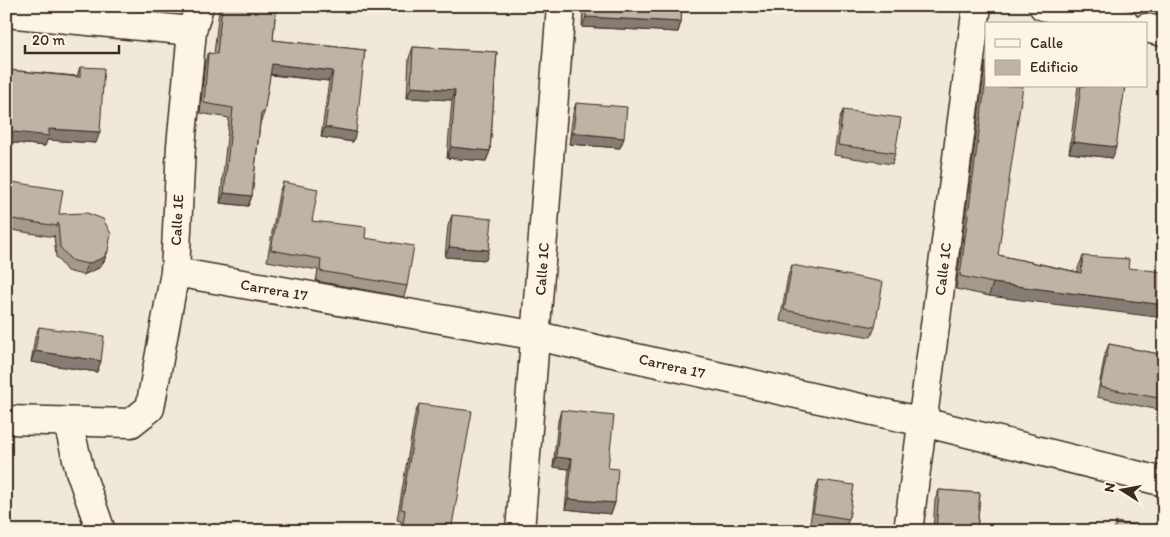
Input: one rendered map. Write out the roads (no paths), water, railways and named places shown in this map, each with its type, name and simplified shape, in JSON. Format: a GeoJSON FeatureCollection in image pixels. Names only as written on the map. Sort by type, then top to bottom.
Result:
{"type":"FeatureCollection","features":[{"type":"Feature","properties":{"kind":"street","name":"Calle 1C"},"geometry":{"type":"LineString","coordinates":[[520,531],[537,336],[560,6]]}},
{"type":"Feature","properties":{"kind":"street","name":"Calle 1C"},"geometry":{"type":"LineString","coordinates":[[908,531],[977,6]]}},
{"type":"Feature","properties":{"kind":"street"},"geometry":{"type":"LineString","coordinates":[[1043,6],[1116,22]]}},
{"type":"Feature","properties":{"kind":"street"},"geometry":{"type":"LineString","coordinates":[[6,12],[196,19]]}},
{"type":"Feature","properties":{"kind":"street","name":"Calle 1E"},"geometry":{"type":"LineString","coordinates":[[68,423],[131,423],[150,408],[175,272],[181,146],[196,19]]}},
{"type":"Feature","properties":{"kind":"street"},"geometry":{"type":"LineString","coordinates":[[1148,28],[1164,32]]}},
{"type":"Feature","properties":{"kind":"street","name":"Carrera 17"},"geometry":{"type":"LineString","coordinates":[[175,272],[537,336],[923,422],[1164,482]]}},
{"type":"Feature","properties":{"kind":"street"},"geometry":{"type":"LineString","coordinates":[[6,420],[68,423],[80,471],[101,531]]}}]}
